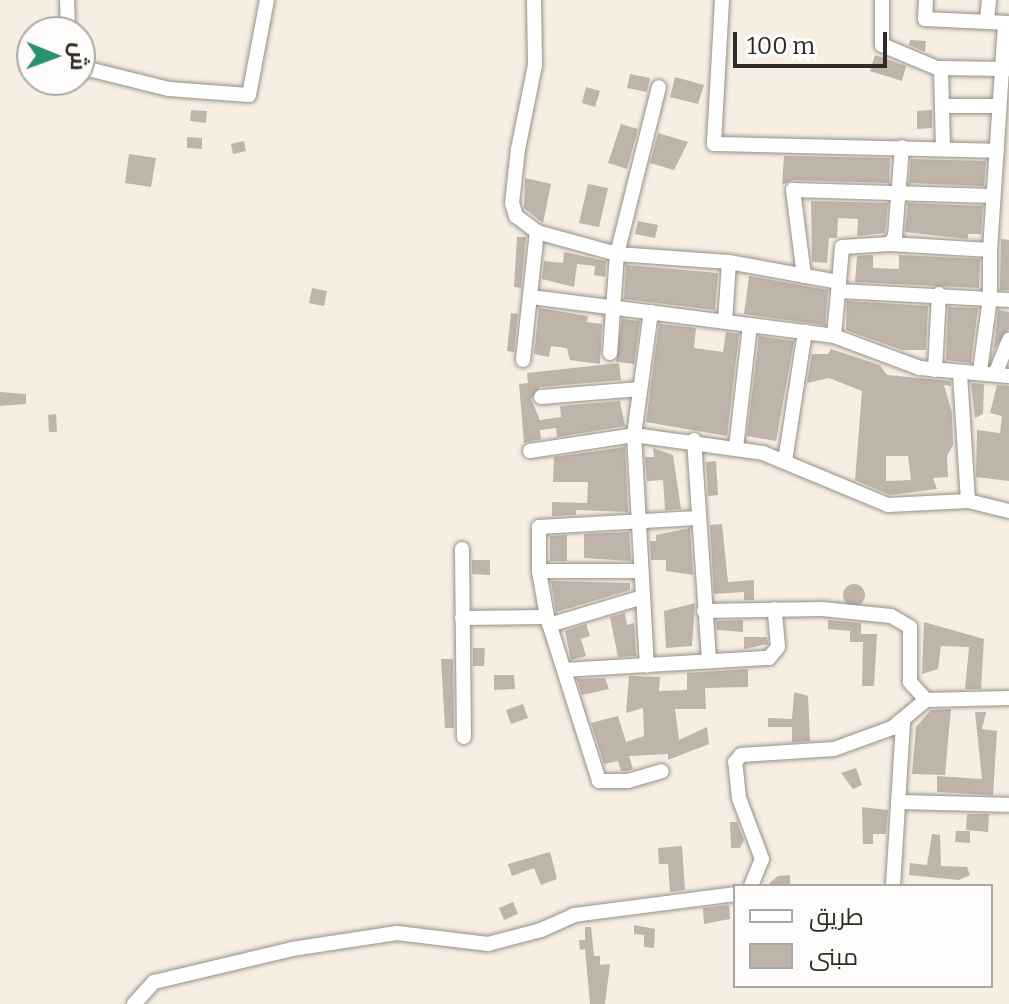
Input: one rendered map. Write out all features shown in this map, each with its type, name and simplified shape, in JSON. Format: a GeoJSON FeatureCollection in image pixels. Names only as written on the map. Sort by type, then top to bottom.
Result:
{"type":"FeatureCollection","features":[{"type":"Feature","properties":{"kind":"street"},"geometry":{"type":"LineString","coordinates":[[96,71],[169,89],[249,95],[267,0]]}},
{"type":"Feature","properties":{"kind":"street"},"geometry":{"type":"LineString","coordinates":[[534,0],[535,65],[512,203],[516,216],[537,232],[617,254],[729,262],[804,276],[839,287],[1009,300]]}},
{"type":"Feature","properties":{"kind":"street"},"geometry":{"type":"LineString","coordinates":[[722,0],[714,144],[997,151]]}},
{"type":"Feature","properties":{"kind":"street"},"geometry":{"type":"LineString","coordinates":[[882,0],[882,45],[941,68],[1005,69]]}},
{"type":"Feature","properties":{"kind":"street"},"geometry":{"type":"LineString","coordinates":[[926,0],[925,19],[1007,23],[993,196],[990,298],[980,371]]}},
{"type":"Feature","properties":{"kind":"street"},"geometry":{"type":"LineString","coordinates":[[987,22],[989,0]]}},
{"type":"Feature","properties":{"kind":"street"},"geometry":{"type":"LineString","coordinates":[[941,68],[943,148]]}},
{"type":"Feature","properties":{"kind":"street"},"geometry":{"type":"LineString","coordinates":[[610,353],[617,254],[659,87]]}},
{"type":"Feature","properties":{"kind":"street"},"geometry":{"type":"LineString","coordinates":[[942,106],[999,106]]}},
{"type":"Feature","properties":{"kind":"street"},"geometry":{"type":"LineString","coordinates":[[890,244],[900,196],[902,147]]}},
{"type":"Feature","properties":{"kind":"street"},"geometry":{"type":"LineString","coordinates":[[804,276],[793,190],[900,196],[993,196]]}},
{"type":"Feature","properties":{"kind":"street"},"geometry":{"type":"LineString","coordinates":[[523,360],[537,232]]}},
{"type":"Feature","properties":{"kind":"street"},"geometry":{"type":"LineString","coordinates":[[834,336],[842,247],[890,244],[990,250]]}},
{"type":"Feature","properties":{"kind":"street"},"geometry":{"type":"LineString","coordinates":[[725,321],[729,262]]}},
{"type":"Feature","properties":{"kind":"street"},"geometry":{"type":"LineString","coordinates":[[935,370],[939,294]]}},
{"type":"Feature","properties":{"kind":"street"},"geometry":{"type":"LineString","coordinates":[[531,297],[834,336],[935,370],[960,374],[980,371],[1003,374],[1009,339]]}},
{"type":"Feature","properties":{"kind":"street"},"geometry":{"type":"LineString","coordinates":[[647,666],[634,435],[651,312]]}},
{"type":"Feature","properties":{"kind":"street"},"geometry":{"type":"LineString","coordinates":[[736,448],[750,325]]}},
{"type":"Feature","properties":{"kind":"street"},"geometry":{"type":"LineString","coordinates":[[785,461],[805,332]]}},
{"type":"Feature","properties":{"kind":"street"},"geometry":{"type":"LineString","coordinates":[[960,374],[968,501]]}},
{"type":"Feature","properties":{"kind":"street"},"geometry":{"type":"LineString","coordinates":[[541,397],[640,389]]}},
{"type":"Feature","properties":{"kind":"street"},"geometry":{"type":"LineString","coordinates":[[530,451],[634,435],[694,440],[785,461],[888,505],[968,501],[1009,511]]}},
{"type":"Feature","properties":{"kind":"street"},"geometry":{"type":"LineString","coordinates":[[694,440],[709,661]]}},
{"type":"Feature","properties":{"kind":"street"},"geometry":{"type":"LineString","coordinates":[[662,771],[628,781],[599,781],[548,621],[539,571],[539,527],[697,518]]}},
{"type":"Feature","properties":{"kind":"street"},"geometry":{"type":"LineString","coordinates":[[462,549],[464,737]]}},
{"type":"Feature","properties":{"kind":"street"},"geometry":{"type":"LineString","coordinates":[[539,571],[641,571]]}},
{"type":"Feature","properties":{"kind":"street"},"geometry":{"type":"LineString","coordinates":[[462,618],[548,621],[643,597]]}},
{"type":"Feature","properties":{"kind":"street"},"geometry":{"type":"LineString","coordinates":[[564,670],[774,656],[775,609]]}},
{"type":"Feature","properties":{"kind":"street"},"geometry":{"type":"LineString","coordinates":[[704,611],[863,611],[903,622],[911,633],[910,682],[926,700]]}},
{"type":"Feature","properties":{"kind":"street"},"geometry":{"type":"LineString","coordinates":[[752,884],[762,859],[739,798],[735,762],[741,755],[825,751],[903,721],[926,700],[1009,698]]}},
{"type":"Feature","properties":{"kind":"street"},"geometry":{"type":"LineString","coordinates":[[893,884],[903,721]]}},
{"type":"Feature","properties":{"kind":"street"},"geometry":{"type":"LineString","coordinates":[[898,802],[1009,805]]}},
{"type":"Feature","properties":{"kind":"street"},"geometry":{"type":"LineString","coordinates":[[134,1004],[154,982],[292,949],[397,933],[488,944],[574,915],[733,894]]}},
{"type":"Feature","properties":{"kind":"building"},"geometry":{"type":"Polygon","coordinates":[[[910,40],[926,41],[925,52],[909,45],[910,40]]]}},
{"type":"Feature","properties":{"kind":"building"},"geometry":{"type":"Polygon","coordinates":[[[875,55],[906,66],[902,81],[870,71],[875,55]]]}},
{"type":"Feature","properties":{"kind":"building"},"geometry":{"type":"Polygon","coordinates":[[[630,74],[650,78],[647,92],[627,88],[630,74]]]}},
{"type":"Feature","properties":{"kind":"building"},"geometry":{"type":"Polygon","coordinates":[[[675,77],[704,85],[698,104],[670,97],[675,77]]]}},
{"type":"Feature","properties":{"kind":"building"},"geometry":{"type":"Polygon","coordinates":[[[586,87],[600,91],[595,107],[582,103],[586,87]]]}},
{"type":"Feature","properties":{"kind":"building"},"geometry":{"type":"Polygon","coordinates":[[[191,110],[207,111],[206,123],[190,121],[191,110]]]}},
{"type":"Feature","properties":{"kind":"building"},"geometry":{"type":"Polygon","coordinates":[[[932,110],[932,128],[917,129],[917,111],[932,110]]]}},
{"type":"Feature","properties":{"kind":"building"},"geometry":{"type":"Polygon","coordinates":[[[621,124],[638,129],[627,169],[608,163],[621,124]]]}},
{"type":"Feature","properties":{"kind":"building"},"geometry":{"type":"Polygon","coordinates":[[[658,133],[688,142],[674,170],[650,163],[658,133]]]}},
{"type":"Feature","properties":{"kind":"building"},"geometry":{"type":"Polygon","coordinates":[[[187,137],[202,138],[202,149],[187,148],[187,137]]]}},
{"type":"Feature","properties":{"kind":"building"},"geometry":{"type":"Polygon","coordinates":[[[244,141],[246,151],[233,154],[231,144],[244,141]]]}},
{"type":"Feature","properties":{"kind":"building"},"geometry":{"type":"Polygon","coordinates":[[[129,154],[156,158],[151,187],[125,183],[129,154]]]}},
{"type":"Feature","properties":{"kind":"building"},"geometry":{"type":"Polygon","coordinates":[[[784,156],[890,158],[889,183],[793,180],[782,185],[784,156]]]}},
{"type":"Feature","properties":{"kind":"building"},"geometry":{"type":"Polygon","coordinates":[[[911,159],[986,161],[984,186],[909,183],[911,159]]]}},
{"type":"Feature","properties":{"kind":"building"},"geometry":{"type":"Polygon","coordinates":[[[525,178],[551,184],[543,223],[524,208],[525,178]]]}},
{"type":"Feature","properties":{"kind":"building"},"geometry":{"type":"Polygon","coordinates":[[[588,184],[608,188],[599,227],[579,223],[588,184]]]}},
{"type":"Feature","properties":{"kind":"building"},"geometry":{"type":"Polygon","coordinates":[[[811,201],[888,203],[885,233],[857,236],[858,219],[838,218],[837,238],[829,238],[827,263],[812,262],[811,201]]]}},
{"type":"Feature","properties":{"kind":"building"},"geometry":{"type":"Polygon","coordinates":[[[908,203],[983,206],[981,234],[968,234],[968,239],[905,232],[908,203]]]}},
{"type":"Feature","properties":{"kind":"building"},"geometry":{"type":"Polygon","coordinates":[[[638,221],[658,225],[655,238],[635,234],[638,221]]]}},
{"type":"Feature","properties":{"kind":"building"},"geometry":{"type":"Polygon","coordinates":[[[517,237],[526,237],[521,288],[514,287],[517,237]]]}},
{"type":"Feature","properties":{"kind":"building"},"geometry":{"type":"Polygon","coordinates":[[[1001,239],[1009,240],[1009,290],[1000,290],[1001,239]]]}},
{"type":"Feature","properties":{"kind":"building"},"geometry":{"type":"Polygon","coordinates":[[[564,252],[606,261],[605,277],[594,275],[595,266],[577,264],[574,287],[542,279],[544,261],[563,263],[564,252]]]}},
{"type":"Feature","properties":{"kind":"building"},"geometry":{"type":"Polygon","coordinates":[[[873,255],[873,268],[899,269],[899,255],[980,259],[979,288],[855,282],[857,256],[873,255]]]}},
{"type":"Feature","properties":{"kind":"building"},"geometry":{"type":"Polygon","coordinates":[[[626,265],[718,273],[715,310],[624,299],[626,265]]]}},
{"type":"Feature","properties":{"kind":"building"},"geometry":{"type":"Polygon","coordinates":[[[749,276],[828,290],[825,325],[744,314],[749,276]]]}},
{"type":"Feature","properties":{"kind":"building"},"geometry":{"type":"Polygon","coordinates":[[[312,288],[327,291],[324,306],[309,303],[312,288]]]}},
{"type":"Feature","properties":{"kind":"building"},"geometry":{"type":"Polygon","coordinates":[[[847,301],[928,306],[926,350],[902,350],[846,330],[847,301]]]}},
{"type":"Feature","properties":{"kind":"building"},"geometry":{"type":"Polygon","coordinates":[[[948,307],[978,308],[971,363],[946,360],[948,307]]]}},
{"type":"Feature","properties":{"kind":"building"},"geometry":{"type":"Polygon","coordinates":[[[539,308],[588,316],[587,322],[602,324],[600,364],[570,360],[567,348],[551,346],[549,357],[534,354],[539,308]]]}},
{"type":"Feature","properties":{"kind":"building"},"geometry":{"type":"Polygon","coordinates":[[[998,310],[1009,312],[1009,329],[994,349],[998,310]]]}},
{"type":"Feature","properties":{"kind":"building"},"geometry":{"type":"Polygon","coordinates":[[[511,313],[518,314],[514,352],[507,351],[511,313]]]}},
{"type":"Feature","properties":{"kind":"building"},"geometry":{"type":"Polygon","coordinates":[[[622,319],[640,321],[634,364],[616,362],[622,319]]]}},
{"type":"Feature","properties":{"kind":"building"},"geometry":{"type":"Polygon","coordinates":[[[659,324],[696,328],[694,348],[723,352],[726,332],[739,334],[727,436],[646,422],[659,324]]]}},
{"type":"Feature","properties":{"kind":"building"},"geometry":{"type":"Polygon","coordinates":[[[759,336],[794,341],[776,441],[747,436],[759,336]]]}},
{"type":"Feature","properties":{"kind":"building"},"geometry":{"type":"Polygon","coordinates":[[[831,349],[880,365],[887,375],[950,381],[951,386],[944,385],[952,413],[953,445],[947,456],[948,477],[933,478],[937,489],[890,495],[855,480],[862,391],[829,378],[807,383],[812,354],[828,354],[831,349]],[[886,456],[886,481],[911,480],[908,456],[886,456]]]}},
{"type":"Feature","properties":{"kind":"building"},"geometry":{"type":"Polygon","coordinates":[[[619,363],[621,380],[540,387],[531,399],[540,420],[561,417],[560,406],[620,401],[625,426],[557,437],[556,428],[540,430],[541,439],[524,443],[519,384],[528,383],[527,373],[619,363]]]}},
{"type":"Feature","properties":{"kind":"building"},"geometry":{"type":"Polygon","coordinates":[[[971,383],[984,384],[983,414],[975,418],[971,383]]]}},
{"type":"Feature","properties":{"kind":"building"},"geometry":{"type":"Polygon","coordinates":[[[997,385],[1009,386],[1009,481],[976,477],[977,430],[1000,433],[1002,416],[990,413],[997,385]]]}},
{"type":"Feature","properties":{"kind":"building"},"geometry":{"type":"Polygon","coordinates":[[[0,392],[26,394],[26,404],[0,406],[0,392]]]}},
{"type":"Feature","properties":{"kind":"building"},"geometry":{"type":"Polygon","coordinates":[[[56,414],[57,432],[49,432],[48,415],[56,414]]]}},
{"type":"Feature","properties":{"kind":"building"},"geometry":{"type":"Polygon","coordinates":[[[625,447],[628,512],[576,510],[576,515],[552,516],[552,502],[587,503],[588,482],[553,482],[554,457],[625,447]]]}},
{"type":"Feature","properties":{"kind":"building"},"geometry":{"type":"Polygon","coordinates":[[[653,448],[673,455],[681,509],[665,510],[663,480],[647,481],[645,457],[654,457],[653,448]]]}},
{"type":"Feature","properties":{"kind":"building"},"geometry":{"type":"Polygon","coordinates":[[[716,461],[718,495],[708,496],[706,462],[716,461]]]}},
{"type":"Feature","properties":{"kind":"building"},"geometry":{"type":"Polygon","coordinates":[[[722,524],[728,582],[754,580],[754,600],[744,600],[744,592],[714,594],[710,525],[722,524]]]}},
{"type":"Feature","properties":{"kind":"building"},"geometry":{"type":"Polygon","coordinates":[[[690,528],[693,575],[666,571],[666,560],[651,560],[650,541],[656,541],[656,535],[690,528]]]}},
{"type":"Feature","properties":{"kind":"building"},"geometry":{"type":"Polygon","coordinates":[[[629,532],[631,561],[584,558],[584,534],[629,532]]]}},
{"type":"Feature","properties":{"kind":"building"},"geometry":{"type":"Polygon","coordinates":[[[567,535],[567,561],[550,561],[550,536],[567,535]]]}},
{"type":"Feature","properties":{"kind":"building"},"geometry":{"type":"Polygon","coordinates":[[[472,560],[490,560],[490,575],[472,574],[472,560]]]}},
{"type":"Feature","properties":{"kind":"building"},"geometry":{"type":"Polygon","coordinates":[[[551,581],[630,583],[630,590],[556,612],[551,581]]]}},
{"type":"Feature","properties":{"kind":"building"},"geometry":{"type":"Polygon","coordinates":[[[854,584],[862,587],[865,595],[862,603],[854,606],[846,603],[843,595],[846,587],[854,584]]]}},
{"type":"Feature","properties":{"kind":"building"},"geometry":{"type":"Polygon","coordinates":[[[695,603],[692,646],[666,648],[664,611],[695,603]]]}},
{"type":"Feature","properties":{"kind":"building"},"geometry":{"type":"Polygon","coordinates":[[[625,613],[627,625],[634,623],[636,656],[618,657],[610,617],[625,613]]]}},
{"type":"Feature","properties":{"kind":"building"},"geometry":{"type":"Polygon","coordinates":[[[743,620],[743,632],[717,630],[716,621],[743,620]]]}},
{"type":"Feature","properties":{"kind":"building"},"geometry":{"type":"Polygon","coordinates":[[[828,620],[861,623],[861,634],[877,634],[874,686],[862,686],[863,642],[850,642],[850,631],[828,629],[828,620]]]}},
{"type":"Feature","properties":{"kind":"building"},"geometry":{"type":"Polygon","coordinates":[[[924,622],[984,639],[981,689],[965,689],[969,647],[941,646],[938,669],[922,674],[924,622]]]}},
{"type":"Feature","properties":{"kind":"building"},"geometry":{"type":"Polygon","coordinates":[[[586,624],[590,636],[581,639],[586,656],[571,660],[565,631],[586,624]]]}},
{"type":"Feature","properties":{"kind":"building"},"geometry":{"type":"Polygon","coordinates":[[[744,637],[767,637],[768,644],[744,649],[744,637]]]}},
{"type":"Feature","properties":{"kind":"building"},"geometry":{"type":"Polygon","coordinates":[[[473,648],[485,648],[484,666],[473,666],[473,648]]]}},
{"type":"Feature","properties":{"kind":"building"},"geometry":{"type":"Polygon","coordinates":[[[441,659],[453,659],[454,728],[445,728],[441,659]]]}},
{"type":"Feature","properties":{"kind":"building"},"geometry":{"type":"Polygon","coordinates":[[[748,669],[748,687],[705,688],[706,709],[675,709],[679,740],[707,727],[709,744],[668,760],[668,754],[629,756],[633,769],[627,771],[621,771],[618,761],[604,764],[591,723],[618,716],[626,742],[644,736],[643,708],[626,713],[629,676],[660,677],[659,691],[687,690],[687,673],[748,669]]]}},
{"type":"Feature","properties":{"kind":"building"},"geometry":{"type":"Polygon","coordinates":[[[494,675],[514,675],[515,689],[494,690],[494,675]]]}},
{"type":"Feature","properties":{"kind":"building"},"geometry":{"type":"Polygon","coordinates":[[[605,678],[609,689],[582,695],[577,679],[605,678]]]}},
{"type":"Feature","properties":{"kind":"building"},"geometry":{"type":"Polygon","coordinates":[[[794,692],[808,696],[810,741],[792,742],[792,727],[768,727],[768,718],[792,719],[794,692]]]}},
{"type":"Feature","properties":{"kind":"building"},"geometry":{"type":"Polygon","coordinates":[[[523,704],[528,718],[511,724],[506,710],[523,704]]]}},
{"type":"Feature","properties":{"kind":"building"},"geometry":{"type":"Polygon","coordinates":[[[951,709],[945,775],[912,774],[916,727],[931,710],[951,709]]]}},
{"type":"Feature","properties":{"kind":"building"},"geometry":{"type":"Polygon","coordinates":[[[975,712],[986,712],[982,729],[997,731],[993,795],[937,792],[937,776],[982,779],[975,712]]]}},
{"type":"Feature","properties":{"kind":"building"},"geometry":{"type":"Polygon","coordinates":[[[856,768],[862,785],[853,789],[841,773],[856,768]]]}},
{"type":"Feature","properties":{"kind":"building"},"geometry":{"type":"Polygon","coordinates":[[[862,807],[888,810],[886,834],[873,834],[873,844],[863,844],[862,807]]]}},
{"type":"Feature","properties":{"kind":"building"},"geometry":{"type":"Polygon","coordinates":[[[967,814],[989,814],[988,832],[966,830],[967,814]]]}},
{"type":"Feature","properties":{"kind":"building"},"geometry":{"type":"Polygon","coordinates":[[[730,822],[737,822],[744,840],[740,848],[731,848],[730,822]]]}},
{"type":"Feature","properties":{"kind":"building"},"geometry":{"type":"Polygon","coordinates":[[[956,831],[970,831],[970,843],[955,842],[956,831]]]}},
{"type":"Feature","properties":{"kind":"building"},"geometry":{"type":"Polygon","coordinates":[[[932,834],[940,835],[941,866],[967,867],[970,875],[959,880],[909,875],[910,863],[927,865],[932,834]]]}},
{"type":"Feature","properties":{"kind":"building"},"geometry":{"type":"Polygon","coordinates":[[[682,846],[685,890],[670,892],[668,864],[659,864],[658,848],[682,846]]]}},
{"type":"Feature","properties":{"kind":"building"},"geometry":{"type":"Polygon","coordinates":[[[550,852],[557,879],[541,885],[534,868],[512,876],[508,864],[550,852]]]}},
{"type":"Feature","properties":{"kind":"building"},"geometry":{"type":"Polygon","coordinates":[[[790,875],[790,884],[768,884],[778,876],[790,875]]]}},
{"type":"Feature","properties":{"kind":"building"},"geometry":{"type":"Polygon","coordinates":[[[513,902],[518,914],[504,920],[499,908],[513,902]]]}},
{"type":"Feature","properties":{"kind":"building"},"geometry":{"type":"Polygon","coordinates":[[[729,905],[730,919],[704,924],[703,908],[729,905]]]}},
{"type":"Feature","properties":{"kind":"building"},"geometry":{"type":"Polygon","coordinates":[[[634,925],[655,929],[654,948],[644,947],[644,935],[634,934],[634,925]]]}},
{"type":"Feature","properties":{"kind":"building"},"geometry":{"type":"Polygon","coordinates":[[[585,927],[591,927],[594,956],[600,956],[600,965],[610,964],[605,1004],[590,1004],[585,949],[580,950],[579,940],[585,940],[585,927]]]}}]}
